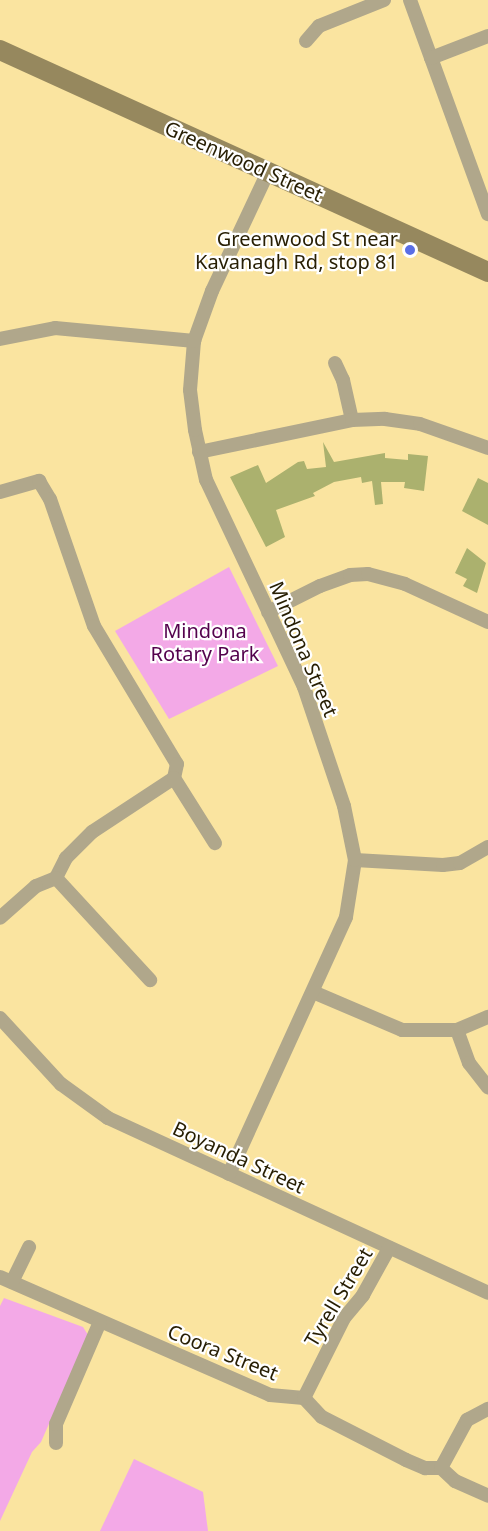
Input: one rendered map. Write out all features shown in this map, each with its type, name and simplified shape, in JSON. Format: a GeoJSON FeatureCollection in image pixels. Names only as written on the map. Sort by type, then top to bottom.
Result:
{"type":"FeatureCollection","features":[{"type":"Feature","properties":{"kind":"street"},"geometry":{"type":"LineString","coordinates":[[306,40],[319,26],[384,0]]}},
{"type":"Feature","properties":{"kind":"street"},"geometry":{"type":"LineString","coordinates":[[410,0],[488,214]]}},
{"type":"Feature","properties":{"kind":"street"},"geometry":{"type":"LineString","coordinates":[[431,57],[488,36]]}},
{"type":"Feature","properties":{"kind":"street","name":"Greenwood Street"},"geometry":{"type":"LineString","coordinates":[[0,50],[488,272]]}},
{"type":"Feature","properties":{"kind":"street","name":"Mindona Street"},"geometry":{"type":"LineString","coordinates":[[229,1174],[346,917],[355,860],[344,806],[304,687],[222,517],[199,453],[190,390],[194,341],[212,291],[268,172]]}},
{"type":"Feature","properties":{"kind":"street"},"geometry":{"type":"LineString","coordinates":[[0,339],[55,328],[194,341]]}},
{"type":"Feature","properties":{"kind":"street"},"geometry":{"type":"LineString","coordinates":[[335,363],[344,380],[352,420]]}},
{"type":"Feature","properties":{"kind":"street"},"geometry":{"type":"LineString","coordinates":[[199,453],[352,420],[420,424],[488,448]]}},
{"type":"Feature","properties":{"kind":"street"},"geometry":{"type":"LineString","coordinates":[[0,492],[39,481],[50,499],[94,626],[171,750],[177,764],[174,778],[215,843]]}},
{"type":"Feature","properties":{"kind":"street"},"geometry":{"type":"LineString","coordinates":[[268,612],[320,586],[350,576],[368,574],[405,584],[488,622]]}},
{"type":"Feature","properties":{"kind":"street"},"geometry":{"type":"LineString","coordinates":[[0,918],[36,886],[56,878],[66,858],[92,832],[174,778]]}},
{"type":"Feature","properties":{"kind":"street"},"geometry":{"type":"LineString","coordinates":[[355,860],[443,865],[460,862],[488,847]]}},
{"type":"Feature","properties":{"kind":"street"},"geometry":{"type":"LineString","coordinates":[[56,878],[150,980]]}},
{"type":"Feature","properties":{"kind":"street"},"geometry":{"type":"LineString","coordinates":[[313,992],[402,1030],[457,1030],[488,1017]]}},
{"type":"Feature","properties":{"kind":"street","name":"Boyanda Street"},"geometry":{"type":"LineString","coordinates":[[0,1018],[61,1084],[85,1104],[229,1174],[488,1293]]}},
{"type":"Feature","properties":{"kind":"street"},"geometry":{"type":"LineString","coordinates":[[457,1030],[469,1063],[488,1087]]}},
{"type":"Feature","properties":{"kind":"street"},"geometry":{"type":"LineString","coordinates":[[6,1279],[29,1247]]}},
{"type":"Feature","properties":{"kind":"street","name":"Tyrell Street"},"geometry":{"type":"LineString","coordinates":[[304,1398],[344,1318],[363,1295],[389,1248]]}},
{"type":"Feature","properties":{"kind":"street","name":"Coora Street"},"geometry":{"type":"LineString","coordinates":[[6,1279],[270,1395],[304,1398]]}},
{"type":"Feature","properties":{"kind":"street"},"geometry":{"type":"LineString","coordinates":[[56,1443],[56,1424],[100,1322]]}},
{"type":"Feature","properties":{"kind":"street"},"geometry":{"type":"LineString","coordinates":[[304,1398],[322,1418],[425,1468],[441,1468],[455,1481],[488,1496]]}},
{"type":"Feature","properties":{"kind":"street"},"geometry":{"type":"LineString","coordinates":[[441,1468],[467,1420],[488,1408]]}},
{"type":"Feature","properties":{"kind":"green space","name":"Mindona Rotary Park"},"geometry":{"type":"Polygon","coordinates":[[[229,567],[278,666],[169,719],[115,631],[229,567]]]}},
{"type":"Feature","properties":{"kind":"green space"},"geometry":{"type":"Polygon","coordinates":[[[4,1298],[83,1327],[88,1335],[41,1442],[32,1452],[0,1521],[0,1306],[4,1298]]]}},
{"type":"Feature","properties":{"kind":"green space"},"geometry":{"type":"Polygon","coordinates":[[[134,1459],[203,1492],[208,1531],[100,1531],[134,1459]]]}},
{"type":"Feature","properties":{"kind":"building"},"geometry":{"type":"Polygon","coordinates":[[[323,442],[334,462],[385,453],[385,458],[408,460],[408,454],[428,456],[424,491],[404,488],[405,482],[381,482],[383,504],[375,505],[372,481],[362,483],[361,477],[334,482],[313,493],[315,496],[276,510],[285,537],[266,547],[230,477],[258,465],[266,483],[298,462],[304,461],[307,469],[326,467],[323,442]]]}},
{"type":"Feature","properties":{"kind":"building"},"geometry":{"type":"Polygon","coordinates":[[[478,478],[488,483],[488,525],[462,511],[478,478]]]}},
{"type":"Feature","properties":{"kind":"building"},"geometry":{"type":"Polygon","coordinates":[[[467,548],[486,563],[477,593],[463,586],[467,579],[455,573],[467,548]]]}},
{"type":"Feature","properties":{"kind":"place","name":"Greenwood St near Kavanagh Rd, stop 81"},"geometry":{"type":"Point","coordinates":[410,250]}}]}
